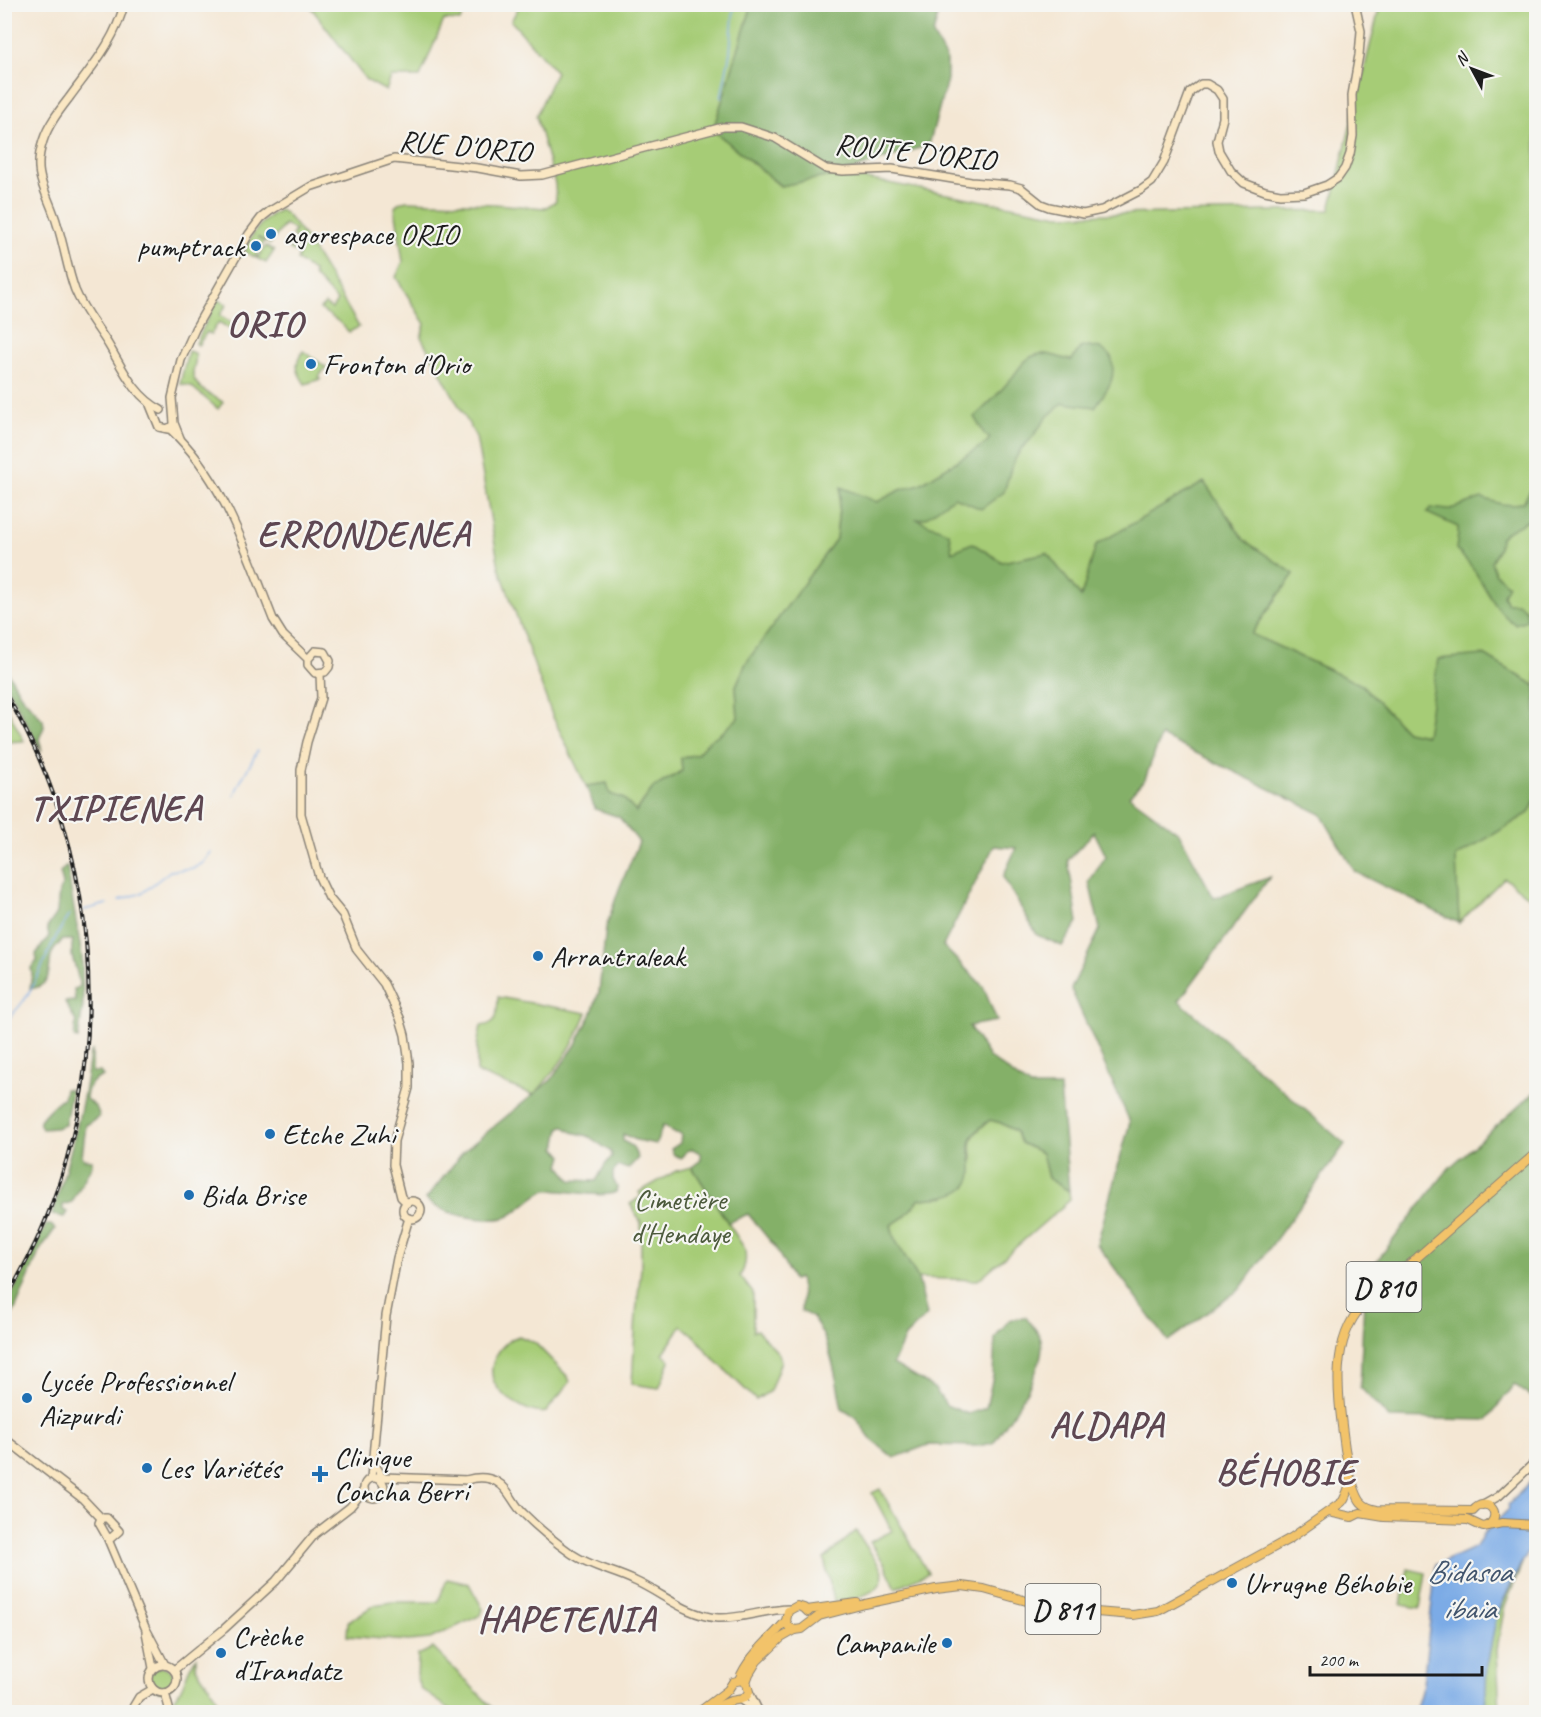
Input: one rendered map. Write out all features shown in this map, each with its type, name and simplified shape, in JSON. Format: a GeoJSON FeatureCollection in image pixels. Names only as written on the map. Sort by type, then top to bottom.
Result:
{"type":"FeatureCollection","features":[{"type":"Feature","properties":{"kind":"main road","name":"D 810"},"geometry":{"type":"LineString","coordinates":[[1343,1501],[1349,1486],[1349,1473],[1343,1433],[1339,1374],[1340,1352],[1350,1322],[1362,1306],[1536,1153]]}},
{"type":"Feature","properties":{"kind":"main road","name":"D 810"},"geometry":{"type":"LineString","coordinates":[[1349,1473],[1360,1502]]}},
{"type":"Feature","properties":{"kind":"main road"},"geometry":{"type":"LineString","coordinates":[[1346,1516],[1341,1508],[1343,1501],[1350,1497],[1366,1507],[1377,1510],[1473,1511]]}},
{"type":"Feature","properties":{"kind":"main road","name":"D 811"},"geometry":{"type":"LineString","coordinates":[[809,1623],[819,1616],[865,1604],[962,1586],[984,1589],[1055,1608],[1119,1615],[1145,1614],[1165,1609],[1291,1538],[1343,1501]]}},
{"type":"Feature","properties":{"kind":"main road"},"geometry":{"type":"LineString","coordinates":[[1360,1502],[1360,1513]]}},
{"type":"Feature","properties":{"kind":"main road"},"geometry":{"type":"LineString","coordinates":[[1473,1521],[1473,1511],[1485,1504],[1494,1512],[1496,1519],[1502,1523]]}},
{"type":"Feature","properties":{"kind":"main road"},"geometry":{"type":"LineString","coordinates":[[1329,1512],[1352,1517],[1360,1513],[1384,1517],[1450,1518],[1473,1521],[1478,1526],[1502,1523],[1536,1525]]}},
{"type":"Feature","properties":{"kind":"main road"},"geometry":{"type":"LineString","coordinates":[[1486,1526],[1493,1520],[1494,1512]]}},
{"type":"Feature","properties":{"kind":"main road","name":"D 811"},"geometry":{"type":"LineString","coordinates":[[807,1610],[848,1603],[865,1604]]}},
{"type":"Feature","properties":{"kind":"main road"},"geometry":{"type":"LineString","coordinates":[[699,1713],[728,1690],[733,1682],[742,1681],[757,1661],[781,1638],[795,1630],[802,1629],[809,1623],[810,1616],[807,1610],[797,1606],[790,1609],[786,1619],[744,1669],[742,1681],[749,1692],[746,1698],[725,1703],[710,1713]]}},
{"type":"Feature","properties":{"kind":"main road"},"geometry":{"type":"LineString","coordinates":[[786,1619],[789,1627],[795,1630]]}},
{"type":"Feature","properties":{"kind":"main road"},"geometry":{"type":"LineString","coordinates":[[728,1690],[730,1696],[738,1700]]}},
{"type":"Feature","properties":{"kind":"street"},"geometry":{"type":"LineString","coordinates":[[124,4],[113,36],[53,119],[43,140],[38,165],[41,184],[57,220],[75,289],[85,310],[108,344],[128,380],[150,405],[159,427],[163,429],[172,426],[175,419],[173,413],[150,405]]}},
{"type":"Feature","properties":{"kind":"street","name":"ROUTE D'ORIO"},"geometry":{"type":"LineString","coordinates":[[730,127],[741,127],[775,138],[826,168],[843,171],[892,169],[971,182],[1010,185],[1020,188],[1041,204],[1083,214],[1111,206],[1152,182],[1164,162],[1190,92],[1201,84],[1207,84],[1218,90],[1223,99],[1223,118],[1217,141],[1231,171],[1244,183],[1266,191],[1280,194],[1304,193],[1327,185],[1338,178],[1350,154],[1353,136],[1352,95],[1361,31],[1356,4]]}},
{"type":"Feature","properties":{"kind":"street","name":"RUE D'ORIO"},"geometry":{"type":"LineString","coordinates":[[173,413],[172,398],[188,342],[255,225],[282,202],[310,187],[394,159],[478,168],[521,177],[542,175],[730,127]]}},
{"type":"Feature","properties":{"kind":"street","name":"RUE D'ORIO"},"geometry":{"type":"LineString","coordinates":[[163,410],[172,398]]}},
{"type":"Feature","properties":{"kind":"street"},"geometry":{"type":"LineString","coordinates":[[156,418],[163,410]]}},
{"type":"Feature","properties":{"kind":"street"},"geometry":{"type":"LineString","coordinates":[[172,426],[213,481],[230,512],[273,619],[283,635],[308,659]]}},
{"type":"Feature","properties":{"kind":"street"},"geometry":{"type":"LineString","coordinates":[[320,650],[328,656],[330,661],[329,667],[320,674],[310,670],[308,659],[310,654],[320,650]]}},
{"type":"Feature","properties":{"kind":"street"},"geometry":{"type":"LineString","coordinates":[[320,674],[321,698],[307,741],[301,770],[301,814],[319,877],[329,898],[343,915],[357,950],[384,984],[400,1018],[405,1035],[409,1063],[408,1088],[394,1142],[393,1165],[401,1197],[407,1203]]}},
{"type":"Feature","properties":{"kind":"street"},"geometry":{"type":"LineString","coordinates":[[415,1201],[421,1208],[419,1216],[414,1219],[409,1218],[404,1211],[407,1203],[415,1201]]}},
{"type":"Feature","properties":{"kind":"street"},"geometry":{"type":"LineString","coordinates":[[376,1478],[380,1473],[372,1460],[387,1308],[396,1258],[409,1218]]}},
{"type":"Feature","properties":{"kind":"street"},"geometry":{"type":"LineString","coordinates":[[4,1438],[83,1498],[101,1518],[106,1518],[119,1531],[109,1537]]}},
{"type":"Feature","properties":{"kind":"street"},"geometry":{"type":"LineString","coordinates":[[1485,1504],[1500,1496],[1536,1461]]}},
{"type":"Feature","properties":{"kind":"street"},"geometry":{"type":"LineString","coordinates":[[367,1493],[364,1484],[382,1477],[466,1480],[497,1486],[533,1522],[575,1555],[641,1583],[686,1608],[717,1618],[790,1609]]}},
{"type":"Feature","properties":{"kind":"street"},"geometry":{"type":"LineString","coordinates":[[376,1478],[384,1487]]}},
{"type":"Feature","properties":{"kind":"street"},"geometry":{"type":"LineString","coordinates":[[367,1493],[380,1496],[384,1487],[397,1479]]}},
{"type":"Feature","properties":{"kind":"street"},"geometry":{"type":"LineString","coordinates":[[174,1670],[224,1629],[276,1581],[322,1528],[367,1493]]}},
{"type":"Feature","properties":{"kind":"street"},"geometry":{"type":"LineString","coordinates":[[1494,1512],[1500,1496]]}},
{"type":"Feature","properties":{"kind":"street"},"geometry":{"type":"LineString","coordinates":[[101,1518],[99,1523],[109,1537],[111,1547],[145,1627],[165,1665],[174,1670],[177,1677],[176,1685],[165,1693],[153,1689],[148,1679],[153,1668],[145,1627]]}},
{"type":"Feature","properties":{"kind":"street"},"geometry":{"type":"LineString","coordinates":[[774,1611],[780,1612],[786,1619]]}},
{"type":"Feature","properties":{"kind":"street"},"geometry":{"type":"LineString","coordinates":[[153,1668],[165,1665]]}},
{"type":"Feature","properties":{"kind":"street"},"geometry":{"type":"LineString","coordinates":[[130,1713],[139,1697],[153,1689]]}},
{"type":"Feature","properties":{"kind":"street"},"geometry":{"type":"LineString","coordinates":[[749,1692],[759,1712]]}},
{"type":"Feature","properties":{"kind":"street"},"geometry":{"type":"LineString","coordinates":[[165,1693],[170,1713]]}},
{"type":"Feature","properties":{"kind":"street"},"geometry":{"type":"LineString","coordinates":[[738,1700],[759,1712]]}},
{"type":"Feature","properties":{"kind":"green space"},"geometry":{"type":"Polygon","coordinates":[[[881,4],[939,10],[933,35],[947,61],[947,80],[929,145],[840,174],[781,186],[713,130],[752,5],[881,4]]]}},
{"type":"Feature","properties":{"kind":"green space"},"geometry":{"type":"Polygon","coordinates":[[[309,5],[466,5],[460,21],[444,20],[420,77],[391,77],[386,91],[366,80],[309,5]]]}},
{"type":"Feature","properties":{"kind":"green space"},"geometry":{"type":"Polygon","coordinates":[[[520,5],[752,5],[713,130],[780,186],[840,174],[1059,215],[1330,210],[1380,5],[1536,5],[1536,686],[1484,655],[1426,736],[1406,731],[1362,685],[1251,634],[1294,574],[1244,540],[1228,515],[1081,597],[1047,553],[1002,562],[972,543],[952,553],[841,488],[836,539],[746,663],[736,686],[738,718],[709,741],[697,754],[681,758],[682,771],[653,788],[635,812],[624,799],[610,794],[607,783],[586,786],[552,715],[499,567],[476,437],[421,337],[425,324],[396,277],[403,262],[395,207],[398,203],[407,201],[545,208],[556,201],[555,184],[536,116],[556,72],[511,21],[520,5]]]}},
{"type":"Feature","properties":{"kind":"green space"},"geometry":{"type":"Polygon","coordinates":[[[280,210],[309,244],[359,327],[349,332],[320,309],[325,304],[332,309],[337,301],[313,275],[314,272],[297,260],[299,255],[289,248],[296,238],[292,235],[295,231],[285,224],[270,244],[257,237],[264,242],[256,256],[258,257],[266,246],[274,251],[266,263],[245,252],[258,228],[280,210]]]}},
{"type":"Feature","properties":{"kind":"green space"},"geometry":{"type":"Polygon","coordinates":[[[217,300],[227,304],[220,315],[235,325],[230,329],[219,322],[211,334],[207,332],[198,345],[196,343],[217,300]]]}},
{"type":"Feature","properties":{"kind":"green space"},"geometry":{"type":"Polygon","coordinates":[[[1089,346],[1100,348],[1111,356],[1112,378],[1095,407],[1063,403],[1047,417],[1021,449],[1012,465],[1004,492],[981,509],[954,497],[925,518],[917,519],[949,533],[952,552],[972,543],[1002,562],[1047,553],[1081,597],[1096,545],[1204,482],[1244,540],[1294,574],[1251,634],[1362,685],[1406,731],[1426,735],[1438,659],[1484,655],[1536,686],[1536,799],[1529,813],[1456,857],[1459,923],[1355,872],[1321,814],[1161,736],[1145,779],[1129,796],[1179,833],[1214,898],[1270,877],[1179,1001],[1345,1144],[1240,1289],[1168,1341],[1097,1244],[1130,1122],[1071,989],[1100,929],[1089,882],[1106,856],[1094,832],[1068,860],[1078,922],[1062,946],[1037,935],[1003,877],[1016,848],[994,846],[943,946],[983,986],[997,1021],[969,1026],[989,1057],[1030,1087],[1060,1087],[1069,1191],[1048,1178],[1042,1153],[1021,1143],[1015,1131],[990,1120],[972,1137],[970,1147],[972,1172],[966,1186],[952,1194],[920,1199],[904,1217],[891,1225],[894,1238],[918,1278],[927,1315],[905,1337],[893,1364],[934,1388],[946,1405],[968,1414],[986,1408],[993,1376],[995,1338],[1009,1320],[1026,1317],[1039,1334],[1042,1348],[1034,1376],[1026,1392],[993,1443],[977,1446],[928,1445],[894,1458],[872,1440],[855,1417],[842,1409],[825,1339],[813,1318],[801,1311],[802,1295],[799,1278],[793,1280],[775,1247],[748,1214],[728,1223],[692,1167],[701,1160],[700,1153],[693,1149],[687,1151],[682,1158],[674,1155],[671,1149],[680,1143],[681,1134],[672,1132],[663,1125],[656,1144],[636,1140],[623,1134],[623,1141],[632,1146],[638,1158],[628,1169],[619,1166],[613,1172],[613,1179],[617,1187],[616,1192],[611,1194],[597,1195],[547,1190],[509,1216],[491,1219],[478,1219],[453,1213],[426,1199],[464,1151],[551,1080],[575,1046],[591,1015],[599,992],[606,927],[639,842],[619,817],[595,809],[586,786],[607,783],[610,794],[624,799],[636,812],[653,788],[682,771],[681,758],[697,754],[709,741],[738,718],[736,686],[746,663],[836,539],[841,487],[877,502],[900,490],[920,484],[985,444],[990,438],[985,435],[974,417],[997,395],[1028,359],[1045,354],[1072,360],[1080,348],[1089,346]],[[563,1126],[560,1128],[556,1148],[563,1156],[560,1166],[571,1180],[596,1181],[612,1157],[611,1152],[588,1136],[572,1132],[563,1126]]]}},
{"type":"Feature","properties":{"kind":"green space"},"geometry":{"type":"Polygon","coordinates":[[[188,351],[195,353],[193,372],[199,387],[223,402],[218,409],[191,386],[180,384],[188,351]]]}},
{"type":"Feature","properties":{"kind":"green space","name":"Fronton d'Orio"},"geometry":{"type":"Polygon","coordinates":[[[303,351],[326,367],[319,377],[321,379],[305,384],[297,364],[303,351]]]}},
{"type":"Feature","properties":{"kind":"green space"},"geometry":{"type":"Polygon","coordinates":[[[1536,482],[1536,516],[1505,533],[1500,539],[1499,548],[1491,562],[1495,573],[1508,585],[1503,595],[1507,603],[1517,603],[1526,610],[1527,620],[1515,624],[1496,606],[1472,567],[1456,549],[1458,527],[1427,513],[1430,508],[1448,510],[1482,498],[1513,505],[1523,502],[1536,482]]]}},
{"type":"Feature","properties":{"kind":"green space"},"geometry":{"type":"Polygon","coordinates":[[[5,667],[21,695],[43,720],[44,727],[39,739],[42,752],[5,683],[5,667]]]}},
{"type":"Feature","properties":{"kind":"green space"},"geometry":{"type":"Polygon","coordinates":[[[5,704],[24,741],[5,742],[5,704]]]}},
{"type":"Feature","properties":{"kind":"green space"},"geometry":{"type":"Polygon","coordinates":[[[1536,799],[1536,902],[1504,878],[1459,923],[1455,857],[1529,813],[1536,799]]]}},
{"type":"Feature","properties":{"kind":"green space"},"geometry":{"type":"Polygon","coordinates":[[[67,866],[82,957],[83,1006],[78,1039],[74,1038],[76,1022],[65,1002],[75,1001],[74,989],[79,987],[72,953],[73,940],[62,940],[54,949],[46,981],[30,989],[31,968],[37,961],[36,954],[49,936],[47,928],[57,913],[59,891],[63,884],[60,872],[67,866]]]}},
{"type":"Feature","properties":{"kind":"green space"},"geometry":{"type":"Polygon","coordinates":[[[498,997],[587,1013],[564,1057],[534,1095],[477,1073],[477,1046],[481,1026],[491,1023],[496,1017],[498,997]]]}},
{"type":"Feature","properties":{"kind":"green space"},"geometry":{"type":"Polygon","coordinates":[[[92,1051],[92,1072],[100,1072],[103,1076],[90,1085],[86,1099],[97,1108],[99,1114],[99,1117],[86,1125],[82,1156],[84,1159],[92,1160],[92,1165],[72,1202],[63,1205],[63,1210],[67,1212],[64,1217],[52,1215],[75,1133],[92,1051]]]}},
{"type":"Feature","properties":{"kind":"green space"},"geometry":{"type":"Polygon","coordinates":[[[65,1089],[71,1092],[65,1125],[42,1129],[39,1122],[63,1098],[65,1089]]]}},
{"type":"Feature","properties":{"kind":"green space"},"geometry":{"type":"Polygon","coordinates":[[[1536,1091],[1536,1401],[1514,1384],[1487,1420],[1389,1418],[1360,1387],[1365,1276],[1449,1168],[1536,1091]]]}},
{"type":"Feature","properties":{"kind":"green space"},"geometry":{"type":"Polygon","coordinates":[[[990,1120],[1015,1131],[1021,1143],[1042,1153],[1048,1178],[1069,1191],[1070,1200],[978,1280],[918,1278],[894,1238],[891,1225],[904,1217],[920,1199],[946,1197],[973,1159],[971,1146],[974,1136],[990,1120]]]}},
{"type":"Feature","properties":{"kind":"green space","name":"Cimetière d'Hendaye"},"geometry":{"type":"Polygon","coordinates":[[[692,1167],[745,1249],[745,1263],[740,1276],[753,1293],[753,1331],[757,1330],[779,1354],[781,1361],[770,1391],[756,1400],[708,1353],[696,1337],[681,1326],[663,1354],[670,1361],[659,1388],[632,1384],[641,1268],[641,1223],[630,1204],[641,1197],[639,1192],[676,1171],[692,1167]]]}},
{"type":"Feature","properties":{"kind":"green space"},"geometry":{"type":"Polygon","coordinates":[[[46,1225],[51,1225],[55,1229],[40,1250],[15,1310],[5,1326],[5,1309],[46,1225]]]}},
{"type":"Feature","properties":{"kind":"green space"},"geometry":{"type":"Polygon","coordinates":[[[519,1336],[535,1343],[568,1377],[570,1382],[546,1412],[533,1411],[510,1400],[498,1389],[492,1377],[496,1355],[506,1343],[519,1336]]]}},
{"type":"Feature","properties":{"kind":"green space"},"geometry":{"type":"Polygon","coordinates":[[[880,1489],[928,1573],[896,1588],[884,1563],[870,1542],[892,1531],[872,1493],[880,1489]]]}},
{"type":"Feature","properties":{"kind":"green space"},"geometry":{"type":"Polygon","coordinates":[[[856,1531],[882,1570],[882,1578],[879,1585],[867,1594],[834,1601],[824,1559],[856,1531]]]}},
{"type":"Feature","properties":{"kind":"green space"},"geometry":{"type":"Polygon","coordinates":[[[1523,1562],[1504,1609],[1497,1649],[1500,1712],[1458,1712],[1467,1677],[1523,1562]]]}},
{"type":"Feature","properties":{"kind":"green space"},"geometry":{"type":"Polygon","coordinates":[[[1408,1569],[1426,1573],[1420,1608],[1401,1605],[1408,1569]]]}},
{"type":"Feature","properties":{"kind":"green space"},"geometry":{"type":"Polygon","coordinates":[[[447,1579],[469,1584],[483,1609],[481,1615],[430,1639],[408,1641],[347,1636],[348,1622],[374,1605],[392,1602],[438,1602],[447,1579]]]}},
{"type":"Feature","properties":{"kind":"green space"},"geometry":{"type":"Polygon","coordinates":[[[433,1648],[497,1712],[454,1712],[421,1689],[417,1679],[418,1655],[433,1648]]]}},
{"type":"Feature","properties":{"kind":"green space"},"geometry":{"type":"Polygon","coordinates":[[[197,1657],[195,1666],[213,1692],[223,1712],[177,1712],[174,1699],[197,1657]]]}},
{"type":"Feature","properties":{"kind":"green space"},"geometry":{"type":"Polygon","coordinates":[[[162,1667],[171,1670],[174,1679],[171,1688],[162,1691],[153,1688],[150,1679],[153,1670],[162,1667]]]}},
{"type":"Feature","properties":{"kind":"water","name":"Bidasoa ibaia"},"geometry":{"type":"Polygon","coordinates":[[[1536,1476],[1536,1539],[1513,1579],[1497,1615],[1487,1665],[1485,1712],[1415,1712],[1423,1684],[1436,1565],[1476,1547],[1483,1534],[1509,1509],[1508,1505],[1536,1476]]]}},
{"type":"Feature","properties":{"kind":"waterway"},"geometry":{"type":"LineString","coordinates":[[721,98],[730,53],[734,4]]}},
{"type":"Feature","properties":{"kind":"waterway"},"geometry":{"type":"LineString","coordinates":[[234,796],[257,751]]}},
{"type":"Feature","properties":{"kind":"waterway"},"geometry":{"type":"LineString","coordinates":[[119,900],[142,893],[170,871],[194,868],[203,863],[211,852]]}},
{"type":"Feature","properties":{"kind":"waterway"},"geometry":{"type":"LineString","coordinates":[[84,910],[107,904]]}},
{"type":"Feature","properties":{"kind":"waterway"},"geometry":{"type":"LineString","coordinates":[[4,1023],[26,998],[58,933],[70,914]]}},
{"type":"Feature","properties":{"kind":"railway"},"geometry":{"type":"LineString","coordinates":[[4,691],[35,751],[60,813],[77,878],[86,944],[89,1011],[83,1078],[70,1145],[45,1221],[4,1303]]}},
{"type":"Feature","properties":{"kind":"place","name":"agorespace ORIO"},"geometry":{"type":"Point","coordinates":[271,234]}},
{"type":"Feature","properties":{"kind":"place","name":"pumptrack"},"geometry":{"type":"Point","coordinates":[256,246]}},
{"type":"Feature","properties":{"kind":"place","name":"Fronton d'Orio"},"geometry":{"type":"Point","coordinates":[311,364]}},
{"type":"Feature","properties":{"kind":"place","name":"Arrantraleak"},"geometry":{"type":"Point","coordinates":[538,956]}},
{"type":"Feature","properties":{"kind":"place","name":"Etche Zuhi"},"geometry":{"type":"Point","coordinates":[270,1134]}},
{"type":"Feature","properties":{"kind":"place","name":"Bida Brise"},"geometry":{"type":"Point","coordinates":[189,1195]}},
{"type":"Feature","properties":{"kind":"place","name":"Lycée Professionnel Aizpurdi"},"geometry":{"type":"Point","coordinates":[27,1398]}},
{"type":"Feature","properties":{"kind":"place","name":"Les Variétés"},"geometry":{"type":"Point","coordinates":[147,1468]}},
{"type":"Feature","properties":{"kind":"place","name":"Clinique Concha Berri"},"geometry":{"type":"Point","coordinates":[320,1474]}},
{"type":"Feature","properties":{"kind":"place","name":"Urrugne Béhobie"},"geometry":{"type":"Point","coordinates":[1232,1583]}},
{"type":"Feature","properties":{"kind":"place","name":"Campanile"},"geometry":{"type":"Point","coordinates":[947,1643]}},
{"type":"Feature","properties":{"kind":"place","name":"Crèche d'Irandatz"},"geometry":{"type":"Point","coordinates":[221,1653]}},
{"type":"Feature","properties":{"kind":"district","name":"ORIO"},"geometry":{"type":"Point","coordinates":[265,324]}},
{"type":"Feature","properties":{"kind":"district","name":"ERRONDENEA"},"geometry":{"type":"Point","coordinates":[364,534]}},
{"type":"Feature","properties":{"kind":"district","name":"TXIPIENEA"},"geometry":{"type":"Point","coordinates":[116,808]}},
{"type":"Feature","properties":{"kind":"district","name":"ALDAPA"},"geometry":{"type":"Point","coordinates":[1107,1425]}},
{"type":"Feature","properties":{"kind":"district","name":"BÉHOBIE"},"geometry":{"type":"Point","coordinates":[1286,1472]}},
{"type":"Feature","properties":{"kind":"district","name":"HAPETENIA"},"geometry":{"type":"Point","coordinates":[567,1619]}}]}
